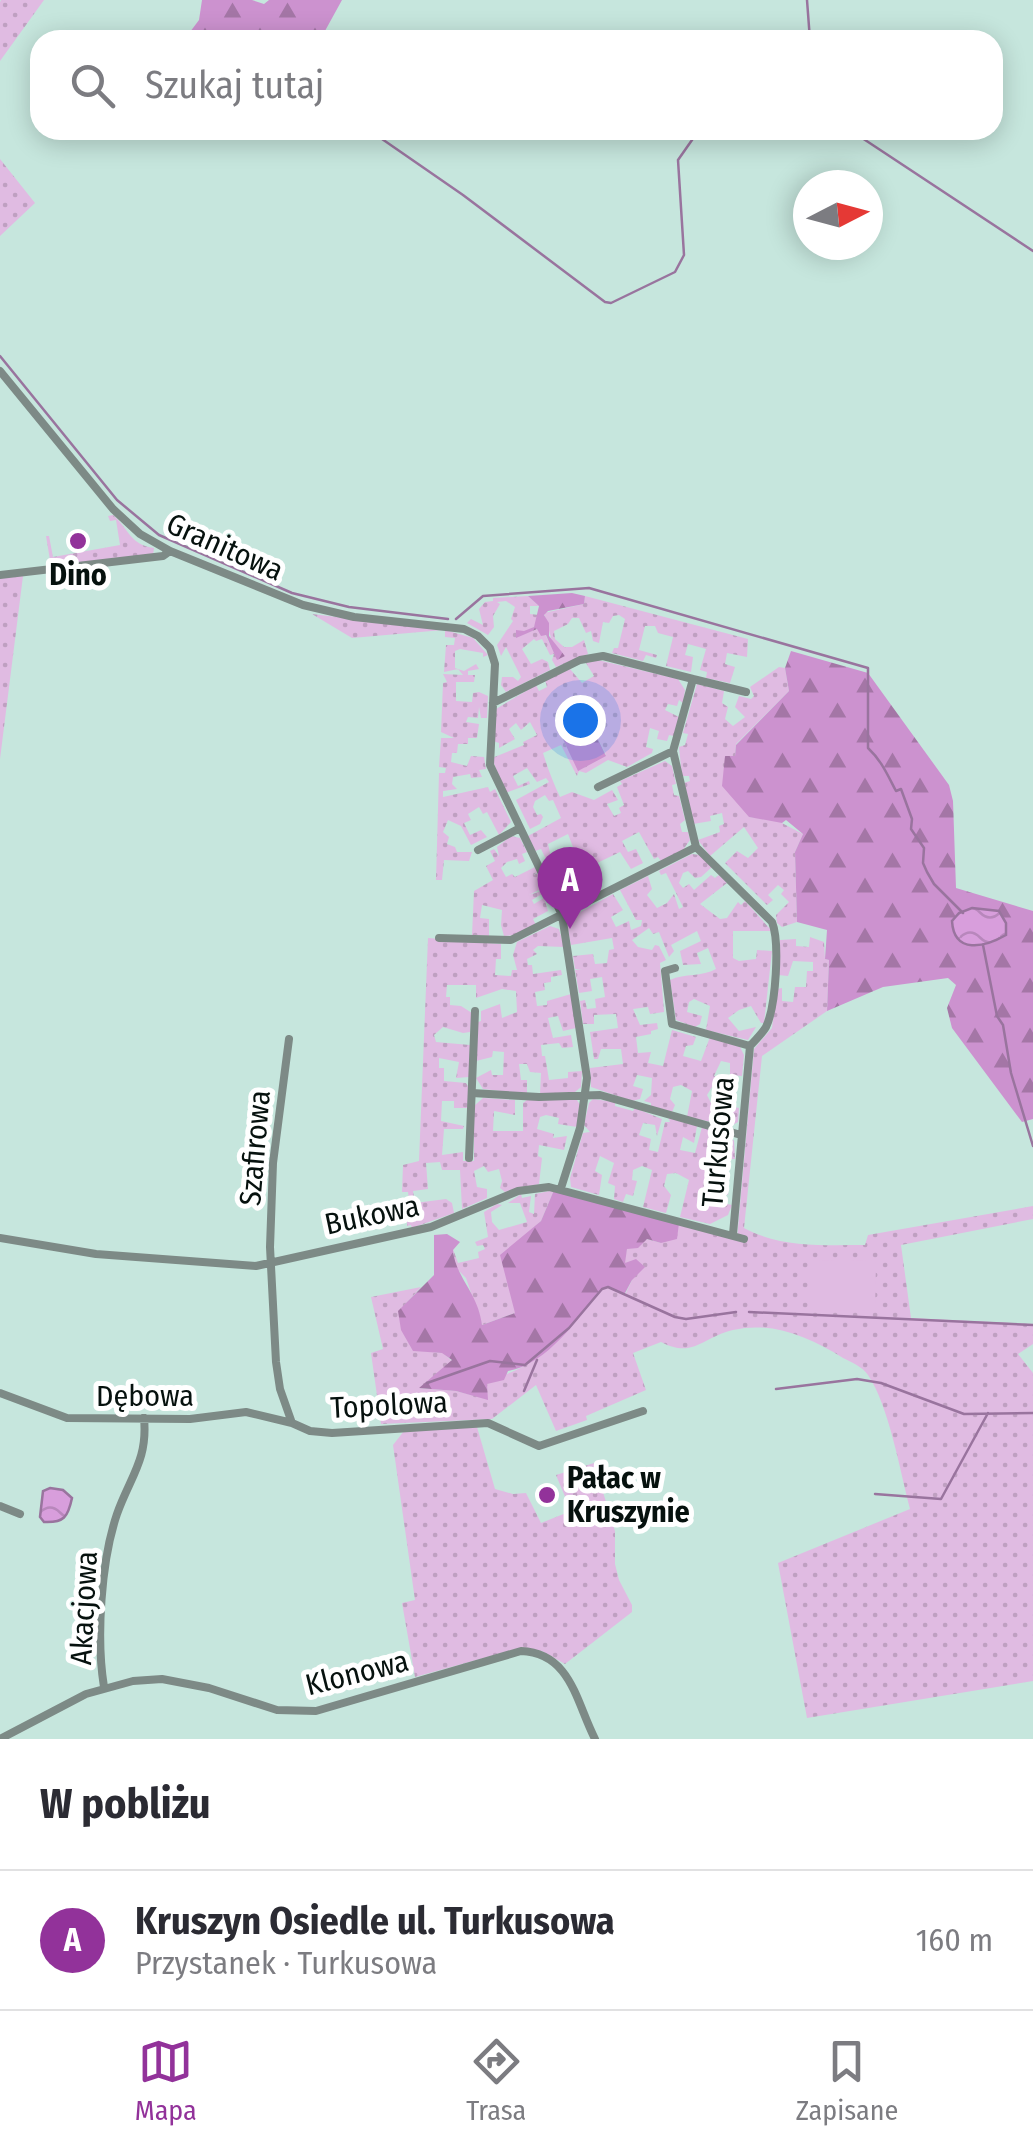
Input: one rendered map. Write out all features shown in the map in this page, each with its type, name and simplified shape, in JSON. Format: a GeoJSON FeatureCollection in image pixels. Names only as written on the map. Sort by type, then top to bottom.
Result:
{"type":"FeatureCollection","features":[{"type":"Feature","properties":{"kind":"street","name":"Granitowa"},"geometry":{"type":"LineString","coordinates":[[0,372],[113,509],[140,534],[170,551],[303,605],[354,616],[464,629],[490,648],[495,664],[492,703]]}},
{"type":"Feature","properties":{"kind":"street"},"geometry":{"type":"LineString","coordinates":[[0,575],[163,556],[170,551]]}},
{"type":"Feature","properties":{"kind":"street"},"geometry":{"type":"LineString","coordinates":[[561,1188],[574,1152],[587,1078],[562,915],[490,766],[492,703],[580,660],[602,656],[746,692]]}},
{"type":"Feature","properties":{"kind":"street"},"geometry":{"type":"LineString","coordinates":[[440,938],[511,940],[696,847],[673,752],[692,679]]}},
{"type":"Feature","properties":{"kind":"street"},"geometry":{"type":"LineString","coordinates":[[598,786],[673,752]]}},
{"type":"Feature","properties":{"kind":"street"},"geometry":{"type":"LineString","coordinates":[[478,850],[520,828]]}},
{"type":"Feature","properties":{"kind":"street","name":"Turkusowa"},"geometry":{"type":"LineString","coordinates":[[696,847],[772,922],[777,934],[772,1008],[764,1030],[750,1046],[733,1234]]}},
{"type":"Feature","properties":{"kind":"street"},"geometry":{"type":"LineString","coordinates":[[675,968],[664,971],[672,1024],[750,1046]]}},
{"type":"Feature","properties":{"kind":"street"},"geometry":{"type":"LineString","coordinates":[[469,1158],[475,1011]]}},
{"type":"Feature","properties":{"kind":"street","name":"Szafirowa"},"geometry":{"type":"LineString","coordinates":[[271,1262],[273,1163],[288,1039]]}},
{"type":"Feature","properties":{"kind":"street"},"geometry":{"type":"LineString","coordinates":[[472,1093],[600,1095],[741,1135]]}},
{"type":"Feature","properties":{"kind":"street","name":"Bukowa"},"geometry":{"type":"LineString","coordinates":[[0,1238],[96,1254],[256,1266],[431,1227],[518,1191],[561,1188],[744,1239]]}},
{"type":"Feature","properties":{"kind":"street","name":"Topolowa"},"geometry":{"type":"LineString","coordinates":[[271,1262],[280,1389],[292,1423],[310,1431],[488,1423],[539,1446],[643,1411]]}},
{"type":"Feature","properties":{"kind":"street"},"geometry":{"type":"LineString","coordinates":[[256,1266],[268,1277],[272,1293]]}},
{"type":"Feature","properties":{"kind":"street","name":"Dębowa"},"geometry":{"type":"LineString","coordinates":[[0,1393],[66,1418],[190,1419],[246,1412],[292,1423]]}},
{"type":"Feature","properties":{"kind":"street","name":"Akacjowa"},"geometry":{"type":"LineString","coordinates":[[104,1687],[103,1596],[109,1546],[116,1515],[142,1462],[144,1418]]}},
{"type":"Feature","properties":{"kind":"street"},"geometry":{"type":"LineString","coordinates":[[0,1506],[20,1514]]}},
{"type":"Feature","properties":{"kind":"street","name":"Klonowa"},"geometry":{"type":"LineString","coordinates":[[0,1739],[104,1687],[162,1679],[209,1688],[262,1706],[316,1712],[509,1653],[530,1651],[560,1664],[595,1739]]}},
{"type":"Feature","properties":{"kind":"shaded area"},"geometry":{"type":"Polygon","coordinates":[[[44,0],[0,61],[0,2],[44,0]]]}},
{"type":"Feature","properties":{"kind":"shaded area"},"geometry":{"type":"Polygon","coordinates":[[[0,159],[35,203],[0,236],[0,159]]]}},
{"type":"Feature","properties":{"kind":"shaded area"},"geometry":{"type":"Polygon","coordinates":[[[113,515],[135,540],[154,548],[153,555],[51,566],[46,536],[53,557],[120,545],[116,520],[110,521],[108,516],[113,515]]]}},
{"type":"Feature","properties":{"kind":"shaded area"},"geometry":{"type":"Polygon","coordinates":[[[23,576],[0,759],[0,578],[23,576]]]}},
{"type":"Feature","properties":{"kind":"shaded area"},"geometry":{"type":"Polygon","coordinates":[[[528,596],[539,606],[530,606],[530,614],[539,615],[534,627],[516,637],[537,629],[545,634],[557,659],[544,613],[584,604],[585,596],[748,639],[747,657],[727,653],[725,664],[735,667],[730,683],[706,678],[707,672],[700,670],[706,649],[688,644],[685,655],[693,657],[691,672],[666,666],[673,637],[658,633],[655,626],[645,626],[639,650],[657,655],[656,658],[646,655],[643,661],[612,653],[618,648],[625,619],[619,615],[609,623],[603,622],[599,643],[593,641],[591,631],[586,633],[579,618],[572,618],[554,631],[555,639],[564,647],[584,640],[588,654],[556,667],[554,654],[550,655],[542,639],[534,639],[522,649],[531,664],[542,659],[548,662],[550,670],[506,692],[501,685],[502,677],[518,681],[521,677],[506,647],[501,656],[497,645],[513,621],[515,607],[506,601],[497,602],[500,604],[493,616],[494,627],[488,635],[467,623],[471,619],[483,625],[479,609],[493,598],[528,596]]]}},
{"type":"Feature","properties":{"kind":"shaded area"},"geometry":{"type":"Polygon","coordinates":[[[312,614],[443,630],[352,638],[312,614]]]}},
{"type":"Feature","properties":{"kind":"shaded area"},"geometry":{"type":"Polygon","coordinates":[[[445,630],[473,638],[488,655],[483,657],[483,653],[460,649],[455,651],[458,669],[444,672],[446,645],[454,645],[455,638],[445,637],[445,630]]]}},
{"type":"Feature","properties":{"kind":"shaded area"},"geometry":{"type":"Polygon","coordinates":[[[598,660],[678,679],[685,690],[683,703],[679,700],[677,706],[668,704],[665,710],[679,717],[674,736],[669,735],[667,741],[657,739],[659,731],[650,728],[646,747],[653,749],[652,753],[627,767],[608,760],[586,773],[579,771],[577,776],[561,745],[543,753],[560,797],[572,792],[594,800],[612,790],[618,800],[607,804],[614,816],[621,813],[619,808],[624,805],[617,787],[622,784],[620,781],[665,761],[672,766],[674,795],[679,796],[685,820],[680,824],[682,832],[688,832],[690,840],[683,850],[661,861],[658,857],[654,859],[639,832],[622,841],[628,852],[636,849],[643,863],[631,869],[620,852],[593,865],[597,875],[593,878],[585,863],[570,867],[572,872],[566,875],[570,882],[576,880],[586,896],[581,879],[593,895],[567,907],[560,903],[546,870],[576,855],[568,834],[548,844],[551,857],[546,859],[541,849],[535,851],[528,836],[561,818],[553,800],[545,795],[535,801],[537,815],[543,817],[540,824],[530,829],[516,800],[549,782],[546,778],[537,782],[527,768],[513,776],[518,786],[529,781],[530,784],[505,793],[492,758],[537,735],[530,722],[521,730],[516,723],[509,729],[515,739],[499,748],[499,743],[493,741],[496,709],[536,685],[539,691],[547,687],[545,680],[570,669],[582,683],[594,676],[586,663],[598,660]],[[587,717],[559,732],[579,770],[606,755],[587,717]]]}},
{"type":"Feature","properties":{"kind":"shaded area"},"geometry":{"type":"Polygon","coordinates":[[[476,664],[479,669],[468,671],[468,675],[475,675],[474,682],[456,682],[456,701],[472,702],[473,693],[479,692],[488,696],[487,718],[481,718],[479,707],[478,718],[468,717],[466,722],[479,724],[477,738],[468,738],[468,744],[458,744],[451,762],[467,766],[471,756],[484,757],[486,769],[479,770],[482,777],[453,777],[452,784],[457,789],[443,791],[443,797],[488,787],[490,792],[495,789],[511,822],[499,835],[487,812],[483,814],[479,807],[468,814],[471,820],[464,823],[470,835],[481,830],[487,837],[471,845],[461,826],[448,820],[443,832],[449,837],[447,844],[457,852],[472,852],[469,861],[444,860],[442,880],[436,880],[439,773],[445,773],[446,768],[439,767],[441,738],[454,738],[441,732],[443,683],[447,682],[443,674],[463,675],[458,669],[464,671],[476,664]]]}},
{"type":"Feature","properties":{"kind":"shaded area"},"geometry":{"type":"Polygon","coordinates":[[[779,667],[785,668],[789,691],[736,744],[735,756],[749,817],[776,820],[803,834],[795,852],[797,922],[782,927],[776,915],[789,902],[781,894],[784,890],[778,885],[768,895],[773,900],[767,905],[725,863],[737,851],[748,858],[758,848],[744,827],[710,856],[698,840],[720,832],[719,826],[724,824],[722,813],[710,816],[711,821],[693,824],[684,783],[690,781],[689,776],[682,776],[679,747],[685,745],[688,734],[683,733],[697,684],[724,691],[722,703],[728,707],[725,719],[733,726],[745,717],[735,707],[739,696],[751,699],[754,696],[750,687],[779,667]]]}},
{"type":"Feature","properties":{"kind":"shaded area"},"geometry":{"type":"Polygon","coordinates":[[[511,836],[520,838],[527,852],[522,854],[525,861],[519,864],[517,859],[501,868],[506,877],[515,877],[535,867],[538,872],[533,875],[538,873],[545,887],[529,895],[541,891],[532,900],[534,904],[544,898],[548,911],[533,919],[536,925],[504,936],[502,910],[482,905],[480,918],[489,919],[489,936],[472,935],[474,891],[493,880],[486,866],[495,861],[490,851],[494,849],[499,856],[497,847],[511,836]]]}},
{"type":"Feature","properties":{"kind":"shaded area"},"geometry":{"type":"Polygon","coordinates":[[[692,854],[700,855],[712,867],[701,877],[695,878],[688,871],[683,873],[679,883],[683,888],[689,884],[694,890],[711,875],[719,875],[727,883],[700,904],[720,919],[727,918],[738,902],[741,905],[745,901],[772,931],[733,931],[733,958],[756,959],[757,950],[772,951],[764,1023],[751,1006],[728,1018],[739,1031],[756,1027],[748,1040],[706,1030],[710,1006],[694,999],[687,1012],[702,1016],[700,1024],[695,1027],[676,1020],[670,980],[716,969],[708,948],[697,953],[701,964],[683,965],[680,951],[701,941],[697,931],[671,945],[674,951],[669,957],[659,932],[653,934],[649,928],[632,940],[638,947],[652,950],[659,946],[666,960],[660,963],[664,1012],[650,1014],[648,1007],[633,1009],[640,1025],[657,1023],[658,1029],[636,1037],[638,1053],[651,1052],[648,1063],[663,1066],[672,1030],[696,1037],[693,1045],[686,1046],[683,1056],[701,1061],[710,1037],[740,1047],[744,1055],[742,1076],[730,1075],[730,1063],[721,1061],[714,1076],[736,1083],[735,1094],[712,1087],[707,1095],[711,1103],[720,1105],[722,1100],[734,1101],[734,1107],[739,1108],[738,1122],[731,1126],[687,1117],[692,1091],[681,1085],[673,1087],[672,1112],[644,1101],[651,1095],[652,1078],[637,1075],[633,1086],[643,1089],[640,1099],[632,1101],[591,1087],[590,1068],[623,1064],[621,1049],[601,1049],[598,1059],[594,1059],[590,1032],[618,1028],[616,1014],[594,1015],[594,1024],[583,1024],[580,1001],[585,1000],[587,1009],[596,1008],[595,999],[605,997],[602,977],[590,979],[592,991],[579,993],[575,970],[582,969],[575,969],[573,956],[593,954],[595,964],[607,963],[609,950],[614,949],[612,938],[571,945],[566,920],[613,894],[623,910],[611,917],[616,927],[629,921],[631,930],[641,926],[642,920],[636,920],[620,890],[648,876],[652,889],[647,895],[657,908],[674,894],[679,909],[683,907],[666,873],[661,875],[659,871],[692,854]]]}},
{"type":"Feature","properties":{"kind":"shaded area"},"geometry":{"type":"Polygon","coordinates":[[[550,926],[559,929],[564,947],[538,946],[533,950],[537,954],[527,959],[528,965],[532,965],[533,974],[561,970],[562,975],[551,977],[551,982],[544,983],[545,990],[535,992],[537,1006],[571,994],[576,1028],[563,1031],[558,1016],[548,1018],[553,1038],[571,1035],[573,1047],[562,1048],[559,1043],[541,1045],[542,1056],[549,1080],[568,1078],[568,1072],[582,1071],[581,1087],[575,1092],[540,1094],[541,1073],[530,1072],[527,1064],[519,1064],[521,1080],[527,1080],[527,1094],[483,1089],[476,1078],[491,1070],[492,1075],[503,1075],[504,1052],[493,1051],[492,1057],[476,1061],[481,1011],[500,1004],[502,1018],[517,1012],[516,991],[502,989],[476,998],[476,985],[447,985],[450,1005],[472,1013],[470,1032],[443,1027],[434,1035],[436,1042],[470,1045],[469,1077],[456,1078],[459,1062],[439,1058],[444,1081],[466,1083],[469,1088],[468,1108],[454,1108],[454,1101],[442,1101],[441,1121],[464,1126],[444,1129],[442,1155],[463,1152],[463,1161],[474,1161],[474,1106],[483,1098],[515,1100],[515,1115],[494,1111],[493,1131],[523,1131],[523,1103],[527,1100],[577,1100],[577,1127],[558,1124],[559,1118],[540,1117],[537,1129],[554,1134],[553,1138],[567,1136],[564,1150],[539,1145],[539,1184],[505,1192],[500,1188],[499,1169],[488,1172],[484,1166],[474,1171],[477,1187],[487,1189],[487,1198],[462,1209],[460,1170],[442,1170],[440,1162],[426,1163],[428,1189],[413,1191],[415,1203],[446,1199],[452,1203],[454,1213],[412,1228],[407,1226],[410,1206],[408,1192],[402,1192],[403,1165],[419,1161],[428,938],[501,944],[495,975],[511,976],[512,970],[517,970],[513,955],[517,942],[550,926]]]}},
{"type":"Feature","properties":{"kind":"shaded area"},"geometry":{"type":"Polygon","coordinates":[[[810,937],[824,942],[825,959],[829,960],[827,1011],[762,1056],[744,1228],[788,1242],[865,1245],[868,1235],[1033,1206],[1033,1219],[901,1245],[911,1318],[1033,1324],[1033,1344],[1018,1354],[1033,1373],[1033,1681],[807,1718],[778,1563],[910,1509],[888,1421],[866,1372],[804,1338],[776,1329],[748,1328],[723,1333],[690,1348],[661,1342],[633,1353],[646,1390],[556,1431],[536,1385],[492,1419],[381,1424],[371,1353],[383,1349],[371,1297],[421,1287],[399,1311],[413,1350],[443,1353],[452,1361],[420,1388],[487,1399],[486,1384],[545,1351],[602,1289],[608,1287],[625,1295],[632,1280],[624,1264],[627,1248],[647,1239],[661,1243],[679,1223],[737,1239],[754,1049],[772,1028],[777,989],[782,988],[782,1001],[793,1002],[795,987],[806,987],[807,971],[813,971],[813,962],[793,961],[788,976],[778,975],[780,940],[796,939],[796,946],[809,947],[810,937]]]}},
{"type":"Feature","properties":{"kind":"shaded area"},"geometry":{"type":"Polygon","coordinates":[[[593,1099],[615,1102],[615,1106],[633,1111],[635,1108],[662,1119],[657,1136],[655,1125],[643,1123],[639,1135],[651,1139],[649,1150],[658,1152],[665,1122],[670,1122],[668,1117],[697,1126],[694,1143],[683,1137],[680,1150],[695,1153],[702,1127],[733,1139],[726,1143],[734,1140],[735,1159],[730,1159],[730,1165],[721,1165],[722,1153],[716,1143],[710,1142],[707,1160],[711,1171],[729,1170],[728,1195],[718,1190],[720,1184],[711,1182],[699,1193],[700,1198],[732,1205],[728,1215],[710,1224],[680,1217],[689,1180],[676,1173],[667,1174],[664,1186],[671,1195],[666,1213],[643,1207],[652,1170],[642,1166],[633,1170],[632,1180],[637,1181],[633,1196],[626,1194],[623,1202],[614,1199],[615,1186],[608,1183],[614,1163],[600,1156],[595,1171],[602,1175],[599,1195],[571,1187],[583,1133],[590,1132],[584,1125],[593,1099]]]}},
{"type":"Feature","properties":{"kind":"shaded area"},"geometry":{"type":"Polygon","coordinates":[[[554,1190],[541,1221],[519,1241],[515,1313],[482,1325],[466,1278],[455,1267],[453,1249],[458,1263],[479,1258],[478,1252],[485,1249],[475,1242],[488,1237],[484,1212],[502,1205],[491,1212],[492,1222],[499,1230],[527,1222],[520,1203],[508,1203],[521,1194],[522,1198],[531,1196],[529,1212],[534,1214],[535,1194],[554,1190]]]}},
{"type":"Feature","properties":{"kind":"shaded area"},"geometry":{"type":"Polygon","coordinates":[[[809,1260],[876,1261],[875,1311],[809,1310],[809,1260]]]}},
{"type":"Feature","properties":{"kind":"shaded area"},"geometry":{"type":"Polygon","coordinates":[[[477,1427],[495,1489],[526,1493],[541,1523],[571,1511],[556,1475],[594,1463],[615,1531],[619,1580],[632,1612],[565,1664],[542,1651],[520,1648],[415,1677],[402,1603],[415,1600],[393,1445],[404,1431],[477,1427]]]}},
{"type":"Feature","properties":{"kind":"green space"},"geometry":{"type":"Polygon","coordinates":[[[202,0],[252,0],[264,4],[269,0],[342,0],[326,30],[192,30],[199,20],[202,0]]]}},
{"type":"Feature","properties":{"kind":"green space"},"geometry":{"type":"Polygon","coordinates":[[[528,596],[585,596],[584,604],[544,615],[549,623],[549,636],[565,656],[557,660],[546,635],[541,636],[537,629],[516,638],[516,630],[534,627],[539,606],[528,596]]]}},
{"type":"Feature","properties":{"kind":"green space"},"geometry":{"type":"Polygon","coordinates":[[[791,651],[868,673],[949,785],[956,888],[1033,911],[1033,1119],[1022,1122],[952,1028],[947,1008],[956,985],[948,978],[883,987],[827,1011],[827,930],[797,922],[795,852],[803,834],[786,820],[782,823],[749,817],[722,786],[725,756],[735,756],[736,745],[789,691],[785,668],[791,651]]]}},
{"type":"Feature","properties":{"kind":"green space"},"geometry":{"type":"Polygon","coordinates":[[[587,716],[606,756],[578,771],[559,731],[587,716]]]}},
{"type":"Feature","properties":{"kind":"green space"},"geometry":{"type":"Polygon","coordinates":[[[554,1190],[679,1223],[677,1239],[661,1243],[647,1239],[638,1248],[627,1249],[625,1263],[636,1259],[645,1267],[624,1295],[609,1287],[602,1289],[549,1350],[523,1367],[508,1371],[504,1380],[487,1384],[488,1400],[456,1391],[419,1388],[452,1360],[442,1353],[413,1351],[401,1330],[398,1311],[434,1275],[434,1235],[447,1234],[460,1242],[453,1250],[455,1260],[482,1325],[515,1313],[500,1255],[541,1221],[554,1190]]]}},
{"type":"Feature","properties":{"kind":"water"},"geometry":{"type":"Polygon","coordinates":[[[972,908],[999,911],[1006,923],[1006,935],[980,945],[964,944],[954,932],[952,921],[972,908]]]}},
{"type":"Feature","properties":{"kind":"water"},"geometry":{"type":"Polygon","coordinates":[[[63,1490],[72,1498],[64,1518],[44,1522],[40,1517],[43,1491],[63,1490]]]}},
{"type":"Feature","properties":{"kind":"waterway"},"geometry":{"type":"LineString","coordinates":[[807,0],[809,30]]}},
{"type":"Feature","properties":{"kind":"waterway"},"geometry":{"type":"LineString","coordinates":[[383,140],[611,303],[675,272],[684,255],[678,160],[692,140]]}},
{"type":"Feature","properties":{"kind":"waterway"},"geometry":{"type":"LineString","coordinates":[[865,140],[1033,251]]}},
{"type":"Feature","properties":{"kind":"waterway"},"geometry":{"type":"LineString","coordinates":[[0,356],[117,500],[159,535],[292,593],[349,607],[448,619]]}},
{"type":"Feature","properties":{"kind":"waterway"},"geometry":{"type":"LineString","coordinates":[[456,619],[483,596],[589,588],[868,668],[868,748],[896,791],[901,789],[912,819],[911,829],[924,848],[927,872],[963,913]]}},
{"type":"Feature","properties":{"kind":"waterway"},"geometry":{"type":"LineString","coordinates":[[983,945],[1011,1073],[1033,1146]]}},
{"type":"Feature","properties":{"kind":"waterway"},"geometry":{"type":"LineString","coordinates":[[427,1383],[490,1361],[525,1365],[569,1328],[608,1287],[675,1317],[736,1312]]}},
{"type":"Feature","properties":{"kind":"waterway"},"geometry":{"type":"LineString","coordinates":[[749,1312],[1033,1325]]}},
{"type":"Feature","properties":{"kind":"waterway"},"geometry":{"type":"LineString","coordinates":[[524,1391],[537,1360]]}},
{"type":"Feature","properties":{"kind":"waterway"},"geometry":{"type":"LineString","coordinates":[[776,1389],[857,1379],[881,1383],[964,1414],[1033,1413]]}},
{"type":"Feature","properties":{"kind":"waterway"},"geometry":{"type":"LineString","coordinates":[[875,1494],[941,1499],[988,1413]]}},
{"type":"Feature","properties":{"kind":"place","name":"Dino"},"geometry":{"type":"Point","coordinates":[78,541]}},
{"type":"Feature","properties":{"kind":"place","name":"Kruszyn Osiedle ul. Turkusowa"},"geometry":{"type":"Point","coordinates":[570,929]}},
{"type":"Feature","properties":{"kind":"place","name":"Pałac w Kruszynie"},"geometry":{"type":"Point","coordinates":[547,1495]}}]}
